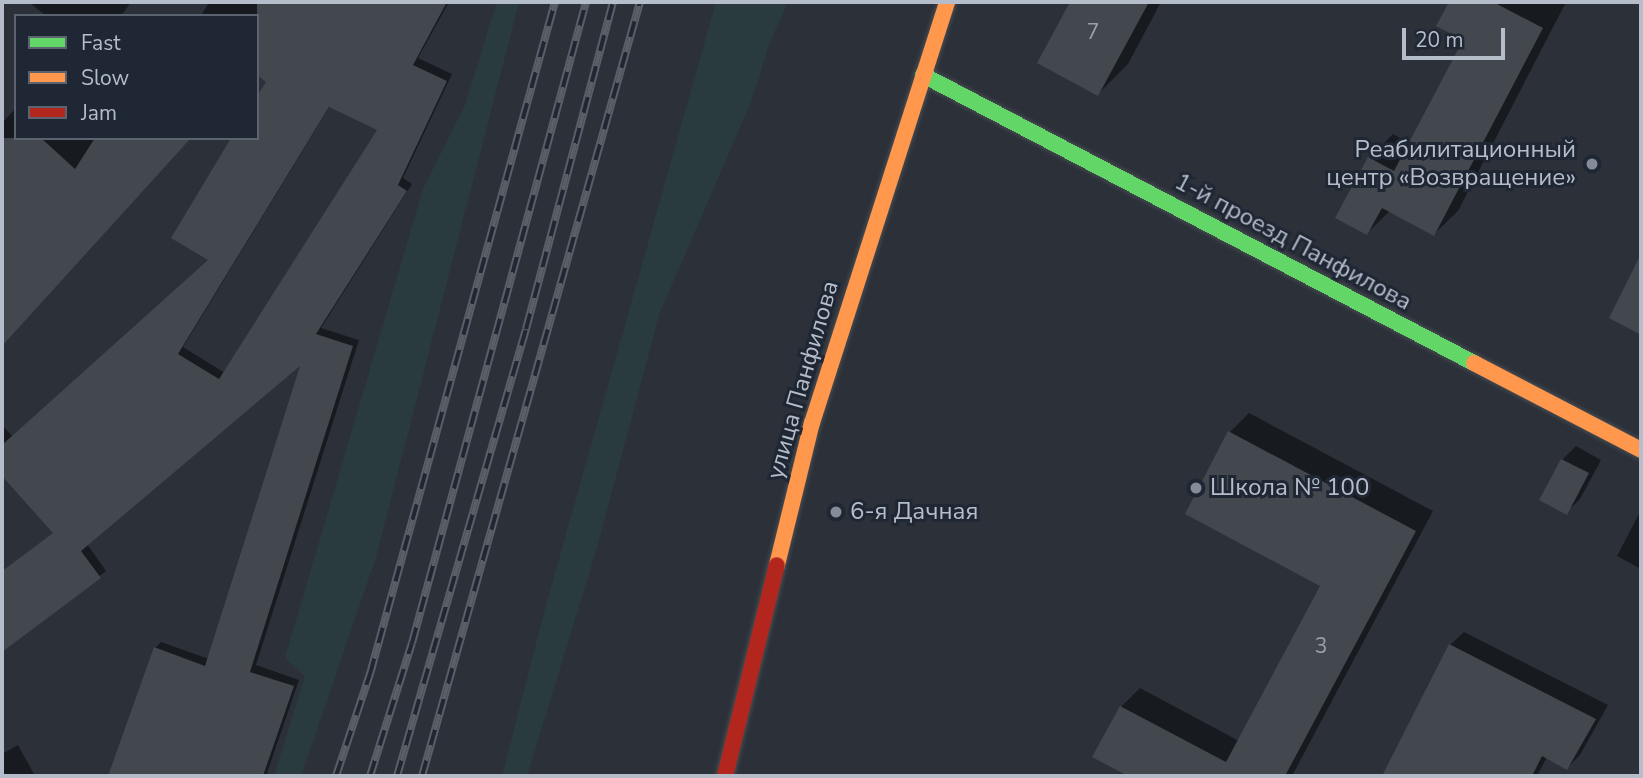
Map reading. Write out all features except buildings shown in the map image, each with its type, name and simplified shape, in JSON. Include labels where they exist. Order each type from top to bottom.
[{"type":"main road","name":"улица Панфилова","points":[[725,776],[812,423],[947,2]]},
{"type":"main road","name":"1-й проезд Панфилова","points":[[923,75],[1641,450]]},
{"type":"shaded area","points":[[497,2],[519,2],[376,557],[301,776],[274,776],[305,676],[285,658],[423,189],[465,105]]},
{"type":"shaded area","points":[[716,2],[788,2],[769,44],[751,102],[660,312],[596,551],[527,776],[502,776],[545,609]]},
{"type":"railway","points":[[336,776],[370,674],[555,2]]},
{"type":"railway","points":[[370,776],[412,643],[586,2]]},
{"type":"railway","points":[[397,776],[526,329],[613,2]]},
{"type":"railway","points":[[422,776],[640,2]]},
{"type":"traffic: fast","points":[[923,75],[1474,363]]},
{"type":"traffic: slow","points":[[777,565],[812,423],[947,2]]},
{"type":"traffic: slow","points":[[1474,363],[1641,450]]},
{"type":"traffic: jam","points":[[725,776],[777,565]]},
{"type":"place","name":"Реабилитационный центр «Возвращение»","points":[[1592,164]]},
{"type":"place","name":"Школа № 100","points":[[1196,488]]},
{"type":"place","name":"6-я Дачная","points":[[836,512]]}]
